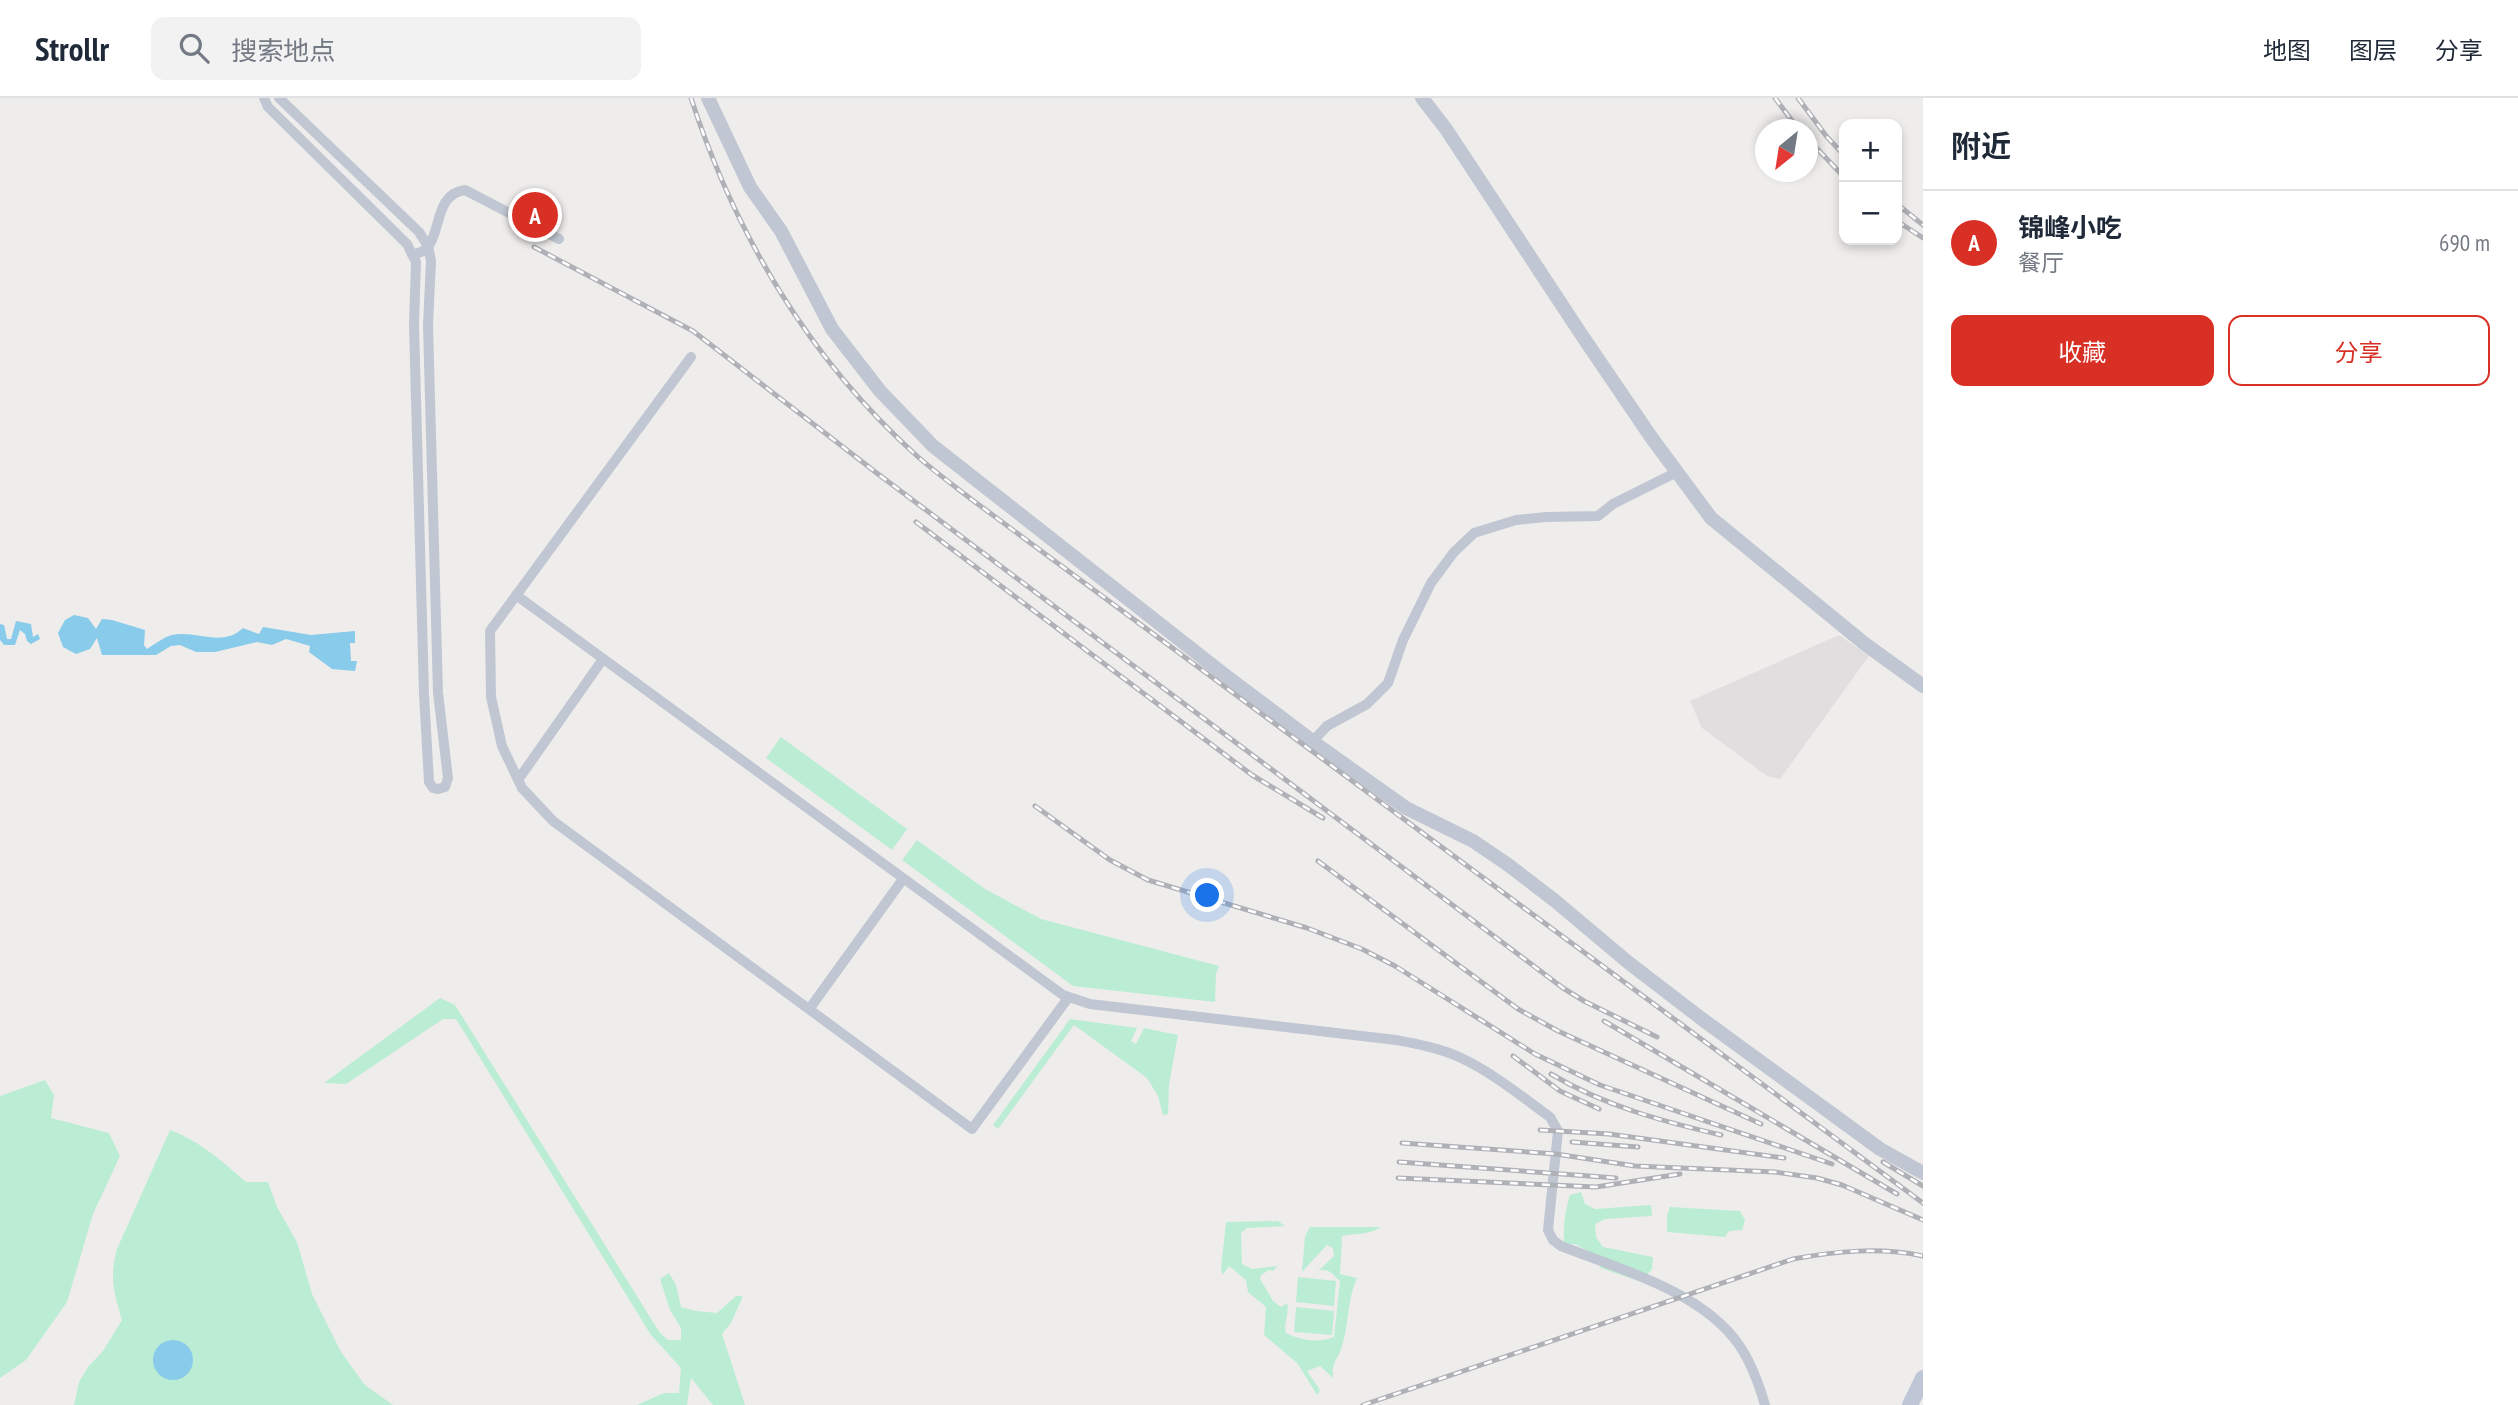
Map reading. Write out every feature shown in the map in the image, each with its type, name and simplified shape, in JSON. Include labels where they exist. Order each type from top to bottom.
[{"type":"main road","points":[[1910,1405],[1923,1378]]},
{"type":"street","points":[[264,98],[268,107],[407,244],[416,262],[414,325],[424,694],[429,782],[433,788],[445,787],[448,778],[438,693],[428,325],[431,242],[444,202],[451,194],[464,190],[559,239]]},
{"type":"street","points":[[279,98],[431,242]]},
{"type":"street","points":[[708,98],[750,187],[781,231],[832,329],[880,391],[912,426],[954,464],[1313,741],[1406,808],[1473,841],[1507,864],[1702,1019],[1880,1149],[1923,1173]]},
{"type":"street","points":[[1422,98],[1454,141],[1581,334],[1711,518],[1865,643],[1923,686]]},
{"type":"street","points":[[412,254],[419,253],[431,242]]},
{"type":"street","points":[[691,357],[490,631],[491,697],[502,746],[518,780],[538,807],[553,821],[972,1129],[1068,998]]},
{"type":"street","points":[[1313,741],[1327,726],[1367,704],[1388,683],[1403,640],[1431,583],[1454,552],[1474,533],[1516,520],[1598,516],[1612,504],[1677,472]]},
{"type":"street","points":[[516,595],[1068,998],[1090,1004],[1396,1040],[1427,1046],[1480,1068],[1550,1117],[1556,1126],[1558,1131],[1548,1230],[1553,1240],[1643,1278],[1693,1302],[1713,1315],[1733,1336],[1749,1361],[1765,1405]]},
{"type":"street","points":[[518,780],[603,659]]},
{"type":"street","points":[[810,1008],[903,879]]},
{"type":"shaded area","points":[[1839,635],[1869,656],[1780,779],[1767,776],[1702,728],[1690,701]]},
{"type":"green space","points":[[781,737],[907,829],[892,850],[766,758]]},
{"type":"green space","points":[[917,840],[985,889],[1041,919],[1219,966],[1215,1002],[1073,986],[902,860]]},
{"type":"green space","points":[[440,998],[455,1005],[660,1333],[668,1340],[681,1340],[681,1328],[670,1310],[660,1279],[669,1273],[676,1285],[681,1307],[717,1313],[736,1296],[743,1296],[731,1323],[722,1334],[745,1405],[713,1405],[691,1378],[687,1405],[637,1405],[664,1393],[679,1393],[681,1368],[651,1335],[456,1019],[443,1019],[346,1084],[324,1083]]},
{"type":"green space","points":[[1070,1019],[1137,1028],[1131,1041],[1136,1044],[1144,1028],[1178,1035],[1169,1084],[1168,1114],[1163,1115],[1158,1096],[1147,1078],[1074,1025],[998,1129],[993,1125]]},
{"type":"green space","points":[[45,1080],[54,1095],[51,1118],[109,1133],[120,1156],[93,1214],[67,1302],[26,1360],[0,1378],[0,1096]]},
{"type":"green space","points":[[170,1130],[201,1146],[246,1182],[268,1182],[277,1207],[297,1242],[312,1294],[341,1352],[365,1385],[393,1405],[74,1405],[79,1382],[122,1320],[114,1285],[113,1268],[117,1249]]},
{"type":"green space","points":[[1581,1192],[1585,1204],[1595,1209],[1651,1205],[1652,1216],[1605,1219],[1595,1224],[1596,1237],[1603,1247],[1653,1257],[1652,1269],[1641,1282],[1601,1268],[1590,1252],[1575,1244],[1564,1244],[1570,1195]]},
{"type":"green space","points":[[1670,1207],[1740,1211],[1745,1220],[1742,1230],[1729,1231],[1725,1237],[1667,1232]]},
{"type":"green space","points":[[1278,1221],[1285,1226],[1247,1228],[1241,1233],[1242,1264],[1252,1269],[1277,1266],[1273,1271],[1269,1270],[1261,1275],[1260,1279],[1273,1301],[1281,1307],[1287,1303],[1286,1333],[1310,1340],[1334,1337],[1340,1281],[1328,1271],[1318,1271],[1334,1256],[1333,1248],[1327,1245],[1302,1272],[1305,1236],[1310,1227],[1381,1227],[1368,1233],[1342,1236],[1340,1274],[1357,1278],[1351,1295],[1344,1338],[1333,1367],[1333,1378],[1320,1366],[1307,1371],[1320,1390],[1317,1395],[1298,1364],[1264,1335],[1266,1307],[1248,1292],[1246,1280],[1229,1266],[1223,1275],[1221,1268],[1226,1222]]},
{"type":"green space","points":[[1298,1277],[1336,1281],[1334,1306],[1296,1302]]},
{"type":"green space","points":[[1296,1307],[1334,1311],[1332,1335],[1294,1332]]},
{"type":"water","points":[[74,615],[88,618],[96,629],[102,619],[145,630],[144,645],[147,649],[172,635],[218,638],[235,634],[243,628],[259,634],[263,627],[311,635],[355,631],[355,643],[350,643],[351,661],[357,661],[355,671],[332,669],[309,652],[310,646],[286,639],[272,645],[257,642],[215,652],[196,652],[180,645],[171,646],[156,655],[102,655],[97,638],[90,649],[76,654],[63,647],[58,633],[65,620]]},
{"type":"water","points":[[16,621],[31,624],[33,637],[38,634],[40,639],[31,644],[20,630],[15,645],[4,645],[0,640],[0,624],[4,625],[7,639],[11,639]]},
{"type":"water","points":[[173,1340],[187,1346],[193,1360],[187,1374],[173,1380],[159,1374],[153,1360],[159,1346]]},
{"type":"railway","points":[[691,98],[730,198],[780,292],[842,378],[917,456],[971,499],[1923,1203]]},
{"type":"railway","points":[[1775,98],[1791,119]]},
{"type":"railway","points":[[1798,98],[1839,150]]},
{"type":"railway","points":[[1818,150],[1839,172]]},
{"type":"railway","points":[[1902,208],[1923,225]]},
{"type":"railway","points":[[1902,224],[1923,238]]},
{"type":"railway","points":[[534,247],[693,331],[878,474],[1563,988],[1657,1037]]},
{"type":"railway","points":[[916,522],[1252,775],[1323,818]]},
{"type":"railway","points":[[1035,806],[1110,860],[1148,880],[1307,928],[1362,949],[1395,966],[1535,1054],[1600,1085],[1832,1164]]},
{"type":"railway","points":[[1318,861],[1518,1009],[1558,1031],[1761,1124]]},
{"type":"railway","points":[[1604,1021],[1897,1194]]},
{"type":"railway","points":[[1513,1056],[1560,1091],[1599,1109]]},
{"type":"railway","points":[[1551,1074],[1613,1104],[1721,1135]]},
{"type":"railway","points":[[1540,1130],[1609,1134],[1784,1158]]},
{"type":"railway","points":[[1572,1142],[1638,1147]]},
{"type":"railway","points":[[1402,1143],[1556,1154],[1635,1166],[1775,1172],[1817,1178],[1842,1185],[1923,1220]]},
{"type":"railway","points":[[1399,1162],[1616,1178]]},
{"type":"railway","points":[[1883,1162],[1923,1186]]},
{"type":"railway","points":[[1398,1178],[1596,1187],[1680,1174]]},
{"type":"railway","points":[[1363,1405],[1793,1259],[1858,1251],[1923,1256]]},
{"type":"place","name":"锦峰小吃","points":[[535,215]]}]
